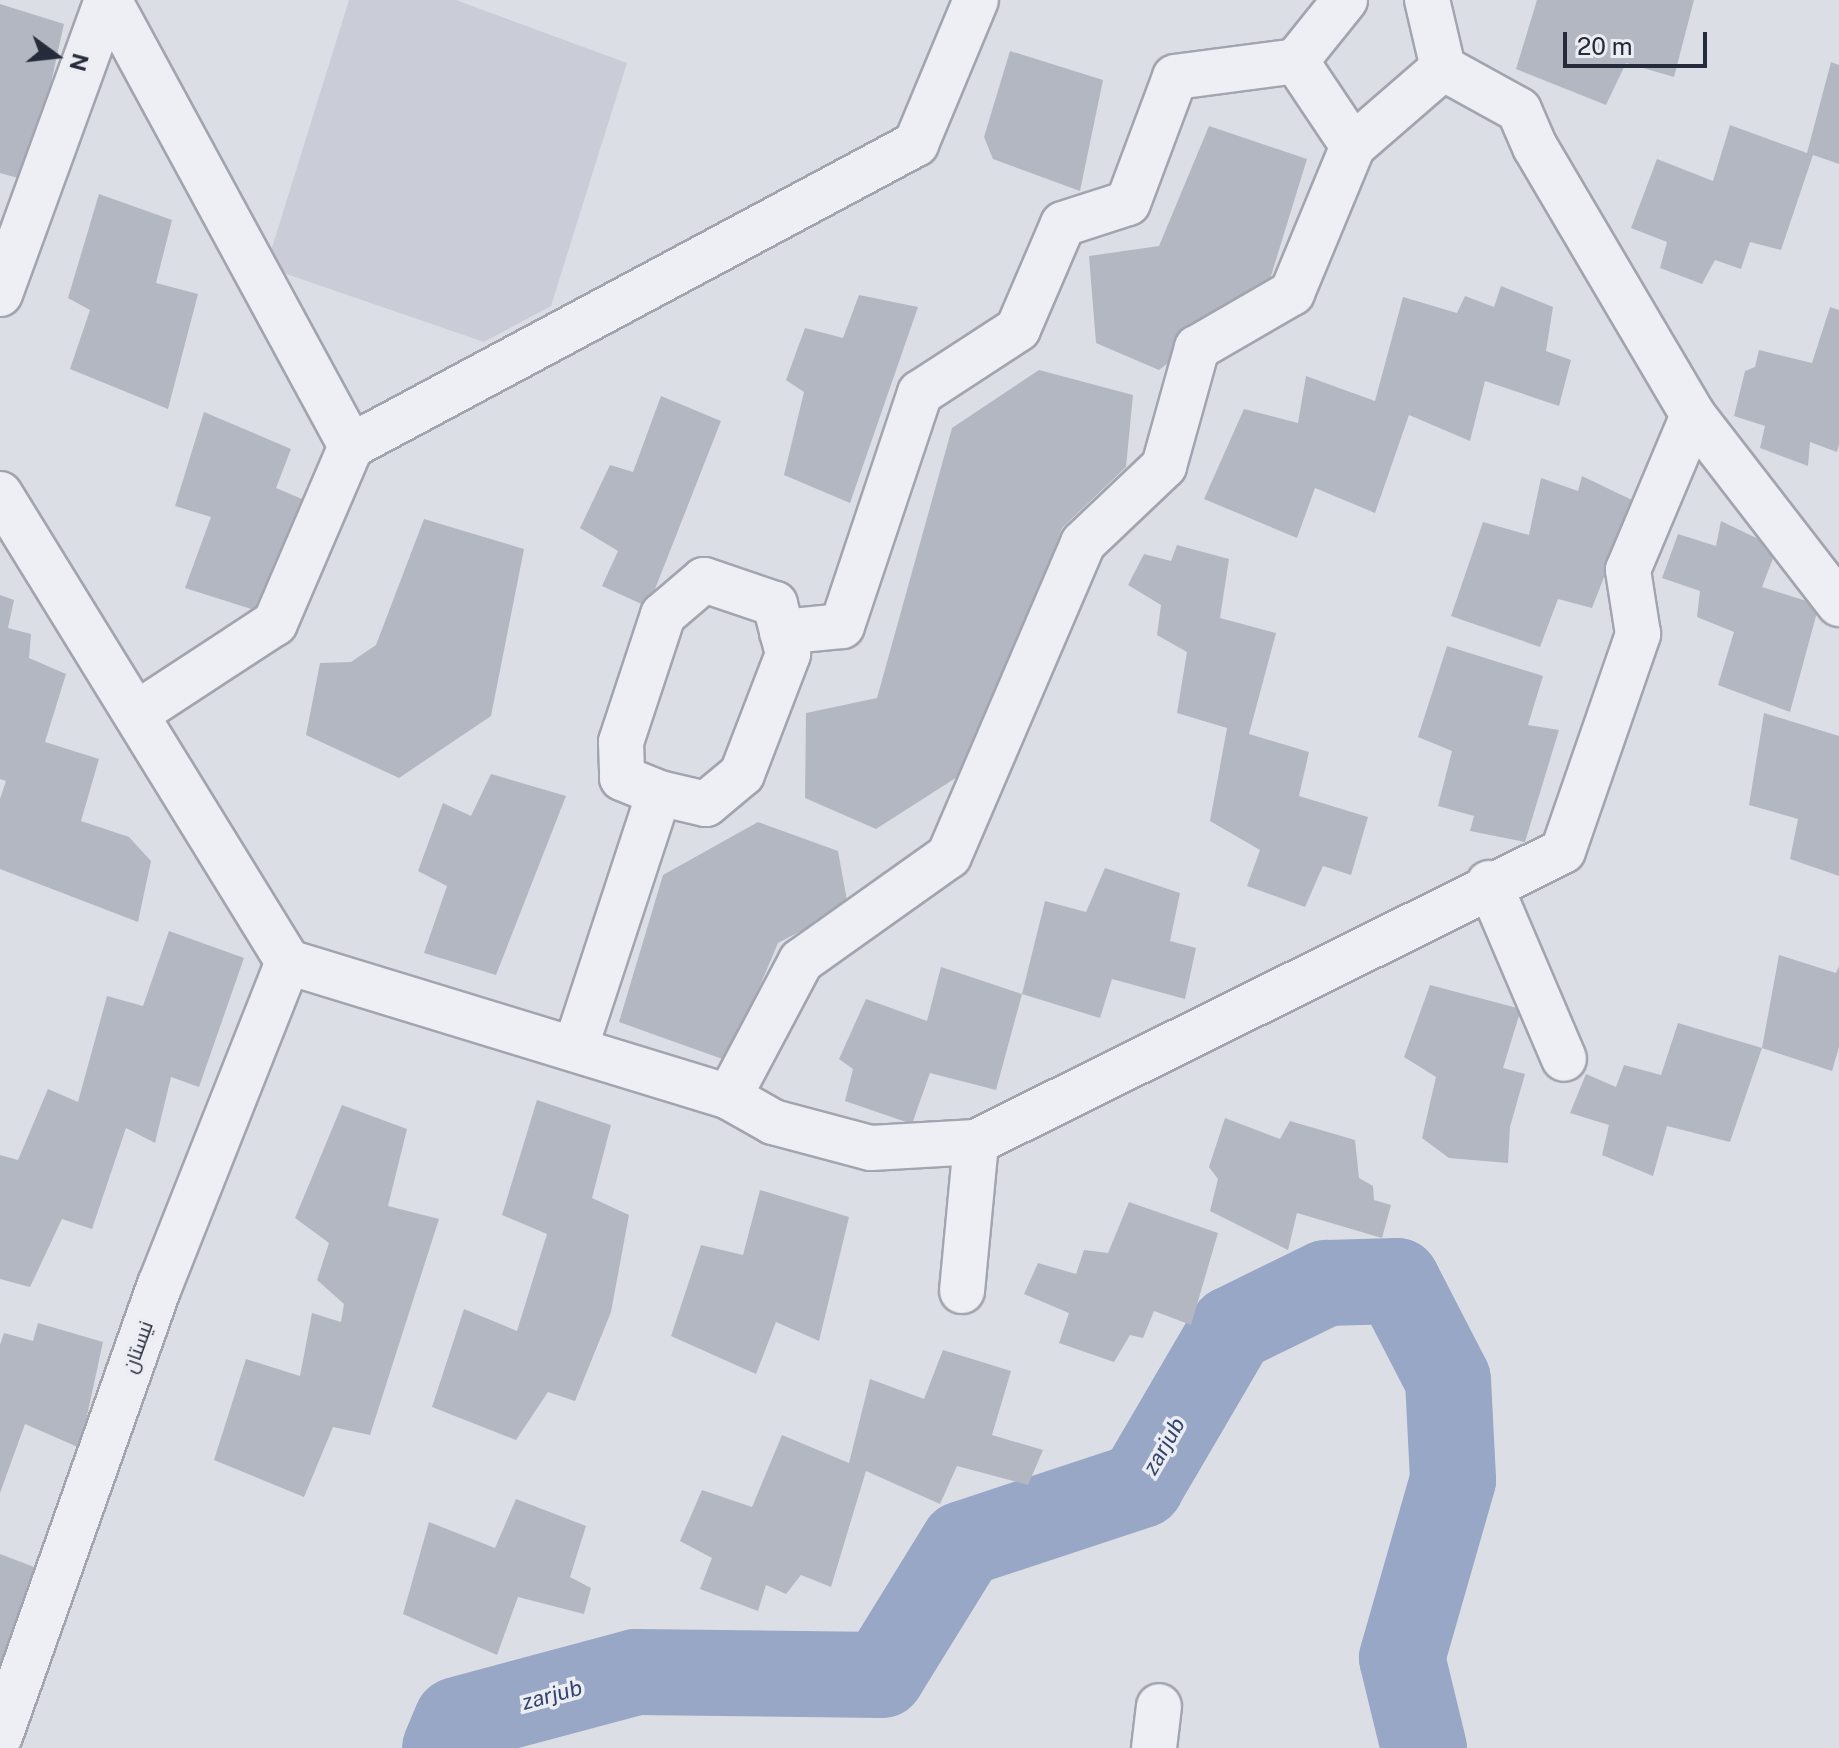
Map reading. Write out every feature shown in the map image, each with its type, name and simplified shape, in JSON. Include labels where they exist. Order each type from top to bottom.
[{"type":"street","points":[[0,294],[108,0]]},
{"type":"street","points":[[108,0],[351,446]]},
{"type":"street","points":[[136,714],[275,623],[351,446],[916,144],[976,0]]},
{"type":"street","points":[[782,632],[842,626],[920,393],[1018,329],[1063,224],[1128,203],[1175,77],[1296,61],[1345,0]]},
{"type":"street","points":[[1427,0],[1443,68],[1519,110],[1535,147],[1693,415],[1839,604]]},
{"type":"street","points":[[1296,61],[1353,146]]},
{"type":"street","points":[[729,1097],[801,961],[949,856],[1083,543],[1164,466],[1197,348],[1292,293],[1353,146],[1443,68]]},
{"type":"street","points":[[0,494],[288,962],[729,1097],[773,1122],[871,1148],[976,1142],[1489,883],[1563,851],[1638,634],[1628,570],[1693,415]]},
{"type":"street","points":[[704,580],[775,604],[788,654],[742,774],[706,804],[659,793],[622,778],[621,742],[663,615],[704,580]]},
{"type":"street","points":[[575,1049],[659,793]]},
{"type":"street","points":[[1489,883],[1564,1059]]},
{"type":"street","name":"نیستان","points":[[0,1736],[160,1285],[288,962]]},
{"type":"street","points":[[962,1291],[976,1142]]},
{"type":"shaded area","points":[[349,0],[456,0],[627,63],[551,306],[484,342],[266,267]]},
{"type":"building","points":[[1537,0],[1694,0],[1674,77],[1626,63],[1606,105],[1516,69]]},
{"type":"building","points":[[0,4],[64,24],[51,83],[63,87],[32,182],[0,173]]},
{"type":"building","points":[[1010,51],[1103,80],[1080,191],[993,159],[984,137]]},
{"type":"building","points":[[1831,62],[1839,65],[1839,164],[1813,155],[1781,250],[1750,242],[1741,269],[1715,260],[1702,284],[1660,268],[1667,242],[1631,228],[1657,159],[1713,181],[1730,125],[1807,153]]},
{"type":"building","points":[[1209,126],[1307,159],[1267,289],[1159,370],[1096,343],[1089,256],[1159,246]]},
{"type":"building","points":[[99,194],[172,220],[156,283],[198,294],[168,409],[70,369],[90,310],[68,298]]},
{"type":"building","points":[[1501,286],[1553,307],[1546,351],[1571,360],[1559,406],[1485,381],[1470,441],[1409,415],[1375,513],[1315,488],[1297,538],[1204,499],[1244,409],[1298,423],[1306,376],[1375,401],[1403,297],[1457,313],[1465,296],[1494,307]]},
{"type":"building","points":[[859,295],[918,307],[850,503],[784,475],[804,392],[786,380],[805,328],[843,338]]},
{"type":"building","points":[[1830,307],[1839,310],[1839,444],[1837,452],[1810,442],[1808,466],[1760,448],[1765,426],[1734,416],[1745,371],[1755,367],[1759,350],[1812,363]]},
{"type":"building","points":[[1039,370],[1133,395],[1126,467],[1062,528],[1023,641],[965,772],[876,829],[805,798],[806,713],[877,698],[952,428]]},
{"type":"building","points":[[661,396],[721,421],[648,607],[602,586],[618,551],[580,528],[610,465],[633,472]]},
{"type":"building","points":[[204,412],[291,449],[276,488],[309,502],[261,612],[185,588],[211,517],[175,506]]},
{"type":"building","points":[[1582,476],[1634,501],[1592,608],[1558,599],[1540,647],[1451,616],[1483,522],[1529,535],[1541,478],[1578,491]]},
{"type":"building","points":[[424,519],[524,549],[491,716],[399,778],[306,735],[320,663],[351,662],[376,645]]},
{"type":"building","points":[[1721,521],[1777,548],[1762,587],[1819,605],[1790,712],[1718,685],[1734,632],[1697,617],[1700,591],[1662,578],[1678,534],[1716,546]]},
{"type":"building","points":[[1177,545],[1229,559],[1220,618],[1276,633],[1249,734],[1309,752],[1299,796],[1368,817],[1351,875],[1323,866],[1305,907],[1247,886],[1260,850],[1210,821],[1227,728],[1177,713],[1187,652],[1157,635],[1161,605],[1128,585],[1144,554],[1171,561]]},
{"type":"building","points":[[0,595],[14,600],[8,628],[31,634],[29,658],[66,674],[45,742],[99,759],[81,821],[129,837],[151,861],[138,922],[0,869],[0,799],[6,781],[0,779]]},
{"type":"building","points":[[1447,646],[1543,676],[1528,725],[1559,730],[1525,842],[1470,831],[1474,816],[1438,806],[1452,751],[1418,737]]},
{"type":"building","points":[[1764,713],[1839,736],[1839,876],[1790,859],[1798,819],[1749,805]]},
{"type":"building","points":[[491,774],[566,796],[496,975],[424,953],[447,886],[418,871],[443,803],[471,816]]},
{"type":"building","points":[[758,822],[838,851],[848,906],[778,943],[728,1061],[619,1022],[663,875]]},
{"type":"building","points":[[1105,868],[1180,893],[1170,941],[1196,948],[1185,999],[1112,979],[1100,1018],[1022,994],[1045,901],[1086,912]]},
{"type":"building","points":[[169,931],[244,958],[199,1087],[171,1077],[155,1143],[126,1128],[92,1229],[62,1219],[30,1287],[0,1279],[0,1155],[18,1160],[48,1089],[78,1102],[107,996],[143,1006]]},
{"type":"building","points":[[1779,955],[1836,973],[1839,966],[1839,1047],[1832,1071],[1762,1048]]},
{"type":"building","points":[[941,967],[1022,994],[996,1090],[930,1073],[912,1124],[845,1101],[853,1069],[839,1059],[866,999],[927,1021]]},
{"type":"building","points":[[1430,985],[1521,1009],[1503,1068],[1525,1074],[1510,1127],[1508,1163],[1449,1158],[1422,1138],[1436,1077],[1404,1057]]},
{"type":"building","points":[[1678,1023],[1762,1048],[1730,1142],[1667,1126],[1653,1176],[1602,1155],[1609,1125],[1570,1113],[1586,1074],[1616,1087],[1624,1065],[1661,1075]]},
{"type":"building","points":[[537,1100],[611,1125],[592,1198],[629,1215],[611,1312],[575,1401],[548,1392],[516,1440],[432,1407],[464,1309],[517,1331],[547,1234],[502,1215]]},
{"type":"building","points":[[342,1105],[407,1129],[388,1206],[439,1219],[370,1435],[333,1427],[304,1497],[214,1460],[246,1359],[300,1376],[312,1313],[341,1322],[344,1304],[317,1280],[329,1243],[295,1218]]},
{"type":"building","points":[[1225,1118],[1280,1139],[1290,1121],[1355,1140],[1359,1178],[1373,1186],[1374,1200],[1391,1205],[1382,1238],[1297,1213],[1288,1250],[1210,1211],[1218,1179],[1209,1167]]},
{"type":"building","points":[[760,1190],[849,1217],[819,1341],[776,1322],[756,1374],[671,1336],[701,1245],[743,1255]]},
{"type":"building","points":[[1129,1202],[1218,1233],[1191,1325],[1154,1311],[1143,1338],[1130,1335],[1114,1362],[1059,1343],[1069,1313],[1024,1294],[1038,1263],[1076,1274],[1084,1250],[1108,1253]]},
{"type":"building","points":[[38,1323],[103,1342],[80,1448],[25,1424],[0,1493],[0,1345],[4,1333],[33,1341]]},
{"type":"building","points":[[943,1350],[1011,1371],[992,1435],[1043,1450],[1028,1485],[957,1466],[940,1504],[866,1471],[831,1587],[801,1575],[786,1594],[766,1585],[758,1611],[700,1589],[712,1558],[680,1541],[702,1490],[752,1507],[782,1435],[849,1463],[870,1379],[924,1399]]},
{"type":"building","points":[[516,1499],[586,1526],[570,1577],[591,1588],[584,1614],[518,1597],[497,1655],[403,1614],[429,1522],[495,1548]]},
{"type":"building","points":[[0,1554],[42,1570],[0,1686]]},
{"type":"waterway","name":"zarjub","points":[[445,1748],[457,1720],[636,1672],[882,1675],[963,1544],[1141,1485],[1232,1329],[1326,1283],[1397,1281],[1448,1380],[1453,1480],[1402,1658],[1424,1748]]}]
